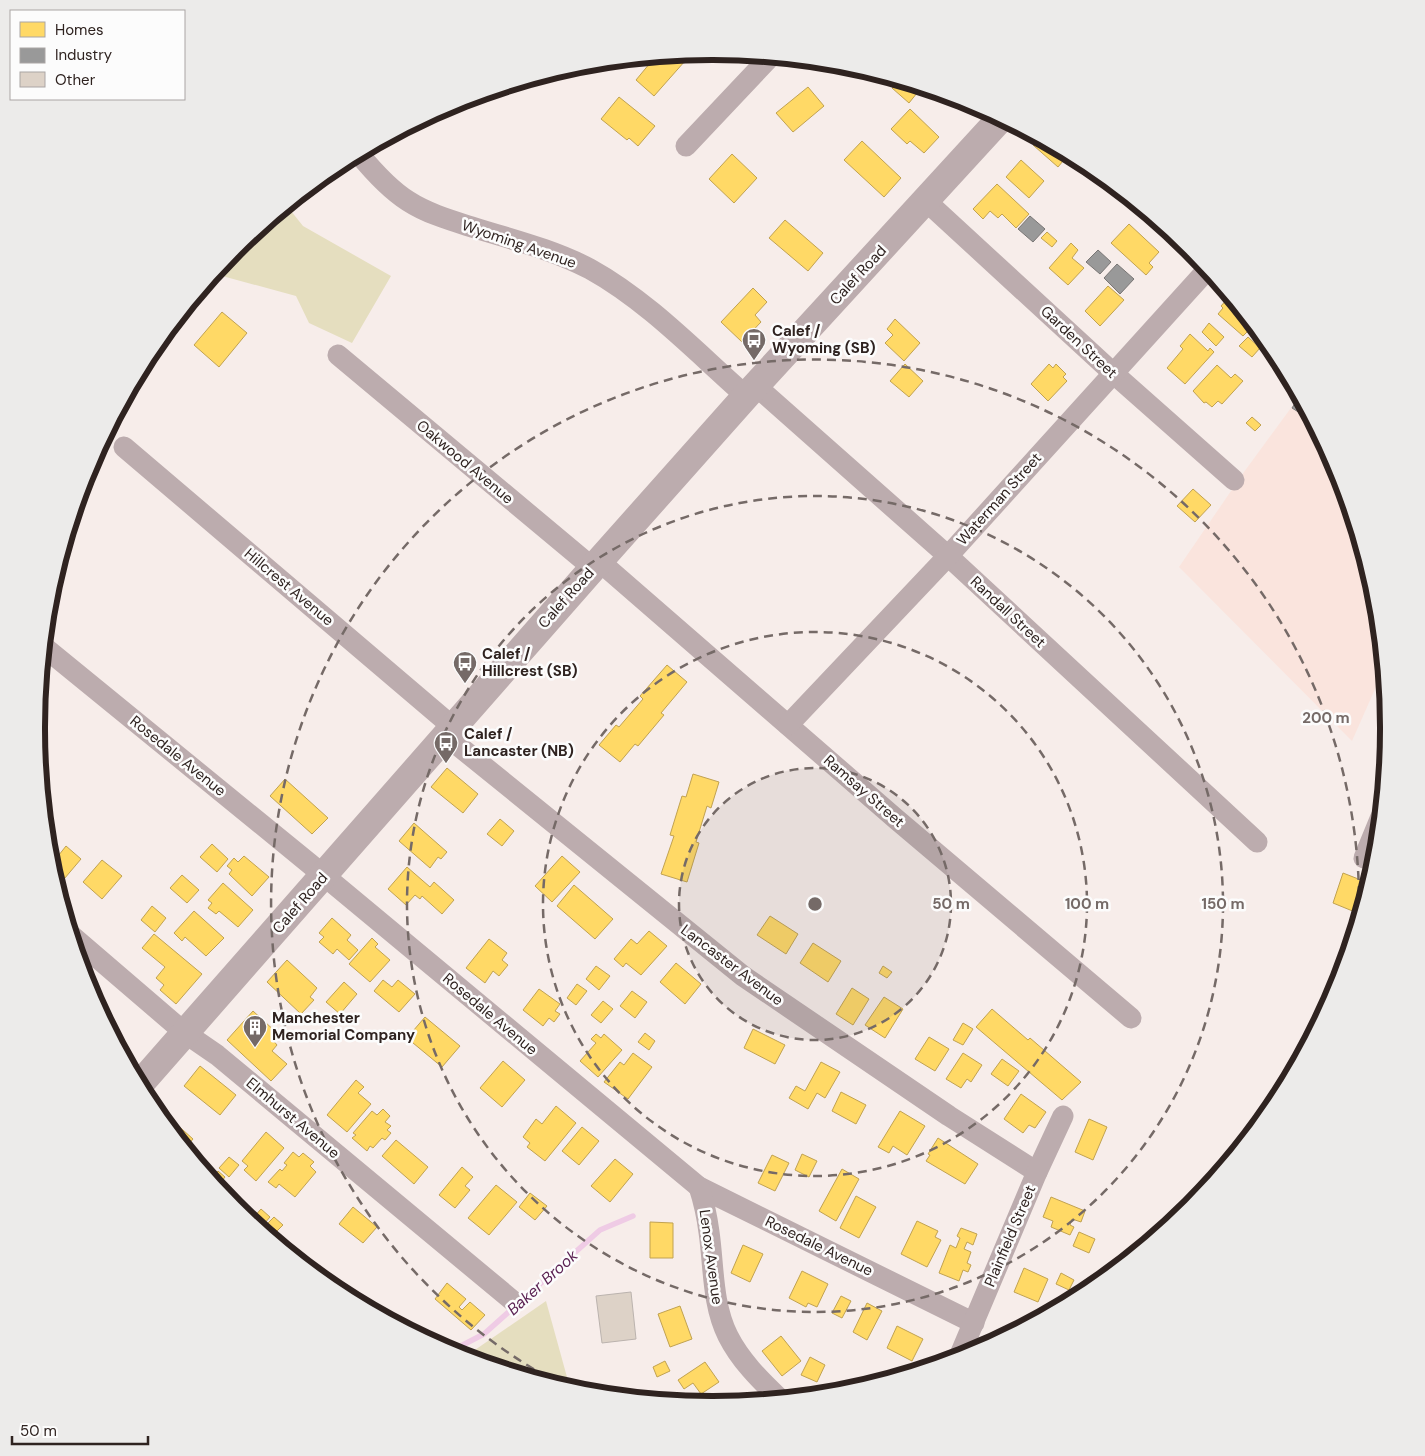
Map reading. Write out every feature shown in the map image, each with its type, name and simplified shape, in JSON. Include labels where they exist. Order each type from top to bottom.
[{"type":"main road","name":"Calef Road","points":[[144,1079],[449,731],[751,391],[996,124]]},
{"type":"street","points":[[686,146],[765,63]]},
{"type":"street","name":"Wyoming Avenue","points":[[364,159],[391,188],[421,208],[448,220],[556,254],[615,284],[751,391]]},
{"type":"street","name":"Garden Street","points":[[926,201],[1113,373],[1234,480]]},
{"type":"street","name":"Waterman Street","points":[[788,726],[948,556],[1203,276]]},
{"type":"street","name":"Oakwood Avenue","points":[[338,355],[596,565]]},
{"type":"street","name":"Randall Street","points":[[751,391],[948,556],[1257,842]]},
{"type":"street","name":"Hillcrest Avenue","points":[[124,447],[449,731]]},
{"type":"street","name":"Ramsay Street","points":[[596,565],[1131,1018]]},
{"type":"street","name":"Rosedale Avenue","points":[[50,652],[699,1187],[974,1323]]},
{"type":"street","name":"Lancaster Avenue","points":[[449,731],[743,976],[941,1111],[1037,1172]]},
{"type":"street","points":[[1367,859],[1364,858],[1369,846]]},
{"type":"street","name":"Elmhurst Avenue","points":[[80,943],[184,1033],[217,1055],[513,1301]]},
{"type":"street","name":"Plainfield Street","points":[[964,1347],[1037,1172],[1063,1116]]},
{"type":"street","name":"Lenox Avenue","points":[[699,1187],[706,1210],[715,1295],[720,1316],[728,1336],[739,1354],[773,1392]]},
{"type":"shaded area","points":[[291,211],[303,226],[391,276],[352,343],[309,323],[296,296],[222,276],[272,226]]},
{"type":"shaded area","points":[[1295,402],[1329,473],[1345,513],[1367,598],[1379,681],[1352,741],[1179,567],[1244,472]]},
{"type":"shaded area","points":[[546,1301],[568,1380],[540,1373],[473,1351]]},
{"type":"building: Homes","points":[[685,61],[654,96],[636,80],[649,64]]},
{"type":"building: Homes","points":[[894,86],[917,93],[909,103],[892,88]]},
{"type":"building: Homes","points":[[808,87],[824,106],[793,132],[776,113]]},
{"type":"building: Homes","points":[[619,97],[655,126],[638,146],[629,138],[627,140],[601,119]]},
{"type":"building: Homes","points":[[910,109],[939,137],[924,153],[910,141],[907,144],[891,129]]},
{"type":"building: Homes","points":[[862,141],[901,178],[884,197],[844,160]]},
{"type":"building: Homes","points":[[1034,144],[1063,161],[1058,167],[1033,145]]},
{"type":"building: Homes","points":[[732,154],[757,178],[734,203],[709,179]]},
{"type":"building: Homes","points":[[1021,160],[1044,181],[1029,198],[1006,177]]},
{"type":"building: Homes","points":[[997,184],[1029,214],[1016,228],[1002,214],[998,218],[990,211],[983,219],[973,209]]},
{"type":"building: Homes","points":[[785,220],[823,253],[808,271],[769,238]]},
{"type":"building: Homes","points":[[1129,224],[1159,252],[1149,263],[1153,267],[1146,275],[1111,243]]},
{"type":"building: Homes","points":[[1047,232],[1057,241],[1052,247],[1041,238]]},
{"type":"building: Homes","points":[[1071,243],[1078,250],[1072,258],[1084,268],[1068,285],[1049,268]]},
{"type":"building: Homes","points":[[1108,286],[1124,300],[1100,326],[1085,311]]},
{"type":"building: Homes","points":[[753,288],[767,302],[755,315],[761,322],[742,342],[721,322]]},
{"type":"building: Homes","points":[[1225,301],[1248,331],[1243,336],[1218,314],[1223,308],[1221,306]]},
{"type":"building: Homes","points":[[222,312],[247,333],[219,367],[194,345]]},
{"type":"building: Homes","points":[[895,319],[920,343],[904,361],[885,343],[893,335],[887,329]]},
{"type":"building: Homes","points":[[1209,323],[1224,337],[1216,346],[1202,332]]},
{"type":"building: Homes","points":[[1190,334],[1208,351],[1210,348],[1214,352],[1185,384],[1167,368],[1183,349],[1180,346]]},
{"type":"building: Homes","points":[[1248,337],[1260,348],[1252,357],[1239,346]]},
{"type":"building: Homes","points":[[905,364],[923,381],[909,397],[890,381]]},
{"type":"building: Homes","points":[[1049,364],[1053,368],[1056,364],[1066,374],[1063,377],[1067,381],[1048,401],[1031,384]]},
{"type":"building: Homes","points":[[1217,365],[1231,378],[1235,374],[1243,381],[1222,404],[1218,401],[1212,407],[1206,402],[1204,403],[1193,391]]},
{"type":"building: Homes","points":[[1252,417],[1261,425],[1255,431],[1246,423]]},
{"type":"building: Homes","points":[[1193,489],[1211,505],[1195,522],[1177,506]]},
{"type":"building: Homes","points":[[667,665],[687,682],[661,713],[664,715],[638,746],[635,744],[620,762],[599,745],[616,725],[619,727],[643,699],[640,696]]},
{"type":"building: Homes","points":[[447,768],[478,794],[463,813],[431,787]]},
{"type":"building: Homes","points":[[693,774],[719,782],[711,808],[707,806],[696,842],[699,843],[687,882],[661,874],[674,836],[670,835],[682,796],[686,797]]},
{"type":"building: Homes","points":[[285,779],[328,818],[312,834],[270,796]]},
{"type":"building: Homes","points":[[500,819],[514,831],[502,846],[487,834]]},
{"type":"building: Homes","points":[[414,823],[447,852],[441,859],[438,857],[430,868],[399,841]]},
{"type":"building: Homes","points":[[212,844],[228,859],[217,872],[200,857]]},
{"type":"building: Homes","points":[[66,846],[81,859],[63,880],[58,858]]},
{"type":"building: Homes","points":[[244,856],[269,877],[252,896],[229,874],[232,870],[227,866],[234,858],[238,862]]},
{"type":"building: Homes","points":[[562,856],[580,872],[552,902],[535,886]]},
{"type":"building: Homes","points":[[102,860],[122,876],[102,899],[83,882]]},
{"type":"building: Homes","points":[[407,867],[430,887],[434,882],[454,900],[442,914],[422,896],[420,899],[415,895],[406,905],[388,889]]},
{"type":"building: Homes","points":[[1343,873],[1362,880],[1354,912],[1333,903]]},
{"type":"building: Homes","points":[[182,875],[199,890],[187,903],[170,888]]},
{"type":"building: Homes","points":[[223,883],[253,910],[238,927],[219,911],[216,914],[208,908],[212,903],[208,900]]},
{"type":"building: Homes","points":[[574,885],[613,919],[595,939],[557,906]]},
{"type":"building: Homes","points":[[152,906],[166,918],[155,932],[141,920]]},
{"type":"building: Homes","points":[[194,911],[224,938],[206,956],[185,937],[182,941],[174,933]]},
{"type":"building: Homes","points":[[770,916],[798,934],[786,954],[757,935]]},
{"type":"building: Homes","points":[[332,918],[351,935],[347,940],[358,950],[349,960],[337,949],[333,954],[319,942],[324,937],[319,933]]},
{"type":"building: Homes","points":[[649,931],[667,946],[641,975],[626,963],[623,967],[614,959],[631,939],[637,944]]},
{"type":"building: Homes","points":[[154,934],[202,974],[176,1004],[160,990],[164,985],[156,978],[165,967],[142,948]]},
{"type":"building: Homes","points":[[372,938],[378,944],[375,947],[390,960],[370,982],[349,964]]},
{"type":"building: Homes","points":[[489,939],[507,953],[502,960],[508,965],[499,976],[493,971],[485,983],[466,968]]},
{"type":"building: Homes","points":[[813,943],[841,961],[828,982],[800,963]]},
{"type":"building: Homes","points":[[287,960],[317,988],[310,997],[314,1000],[301,1014],[267,982]]},
{"type":"building: Homes","points":[[676,963],[701,984],[685,1004],[660,982]]},
{"type":"building: Homes","points":[[596,966],[610,976],[599,990],[586,979]]},
{"type":"building: Homes","points":[[883,966],[892,972],[887,978],[879,973]]},
{"type":"building: Homes","points":[[383,980],[392,987],[398,980],[415,994],[399,1012],[374,991]]},
{"type":"building: Homes","points":[[344,982],[357,994],[340,1014],[326,1002]]},
{"type":"building: Homes","points":[[577,984],[587,991],[576,1005],[567,998]]},
{"type":"building: Homes","points":[[852,988],[869,999],[853,1025],[836,1014]]},
{"type":"building: Homes","points":[[539,989],[560,1004],[555,1011],[560,1014],[554,1022],[549,1018],[543,1026],[523,1010]]},
{"type":"building: Homes","points":[[632,991],[647,1002],[635,1018],[620,1006]]},
{"type":"building: Homes","points":[[884,997],[903,1009],[885,1038],[865,1025]]},
{"type":"building: Homes","points":[[603,1001],[613,1009],[601,1023],[591,1015]]},
{"type":"building: Homes","points":[[992,1009],[1028,1040],[1030,1038],[1081,1082],[1062,1100],[976,1027]]},
{"type":"building: Homes","name":"Manchester Memorial Company","points":[[253,1011],[277,1033],[272,1039],[277,1045],[272,1051],[287,1064],[271,1081],[227,1040]]},
{"type":"building: Homes","points":[[425,1017],[460,1046],[442,1067],[407,1038]]},
{"type":"building: Homes","points":[[963,1023],[973,1029],[963,1045],[953,1040]]},
{"type":"building: Homes","points":[[753,1029],[785,1045],[775,1064],[744,1048]]},
{"type":"building: Homes","points":[[645,1033],[655,1041],[649,1050],[638,1042]]},
{"type":"building: Homes","points":[[596,1034],[601,1038],[604,1034],[622,1050],[598,1077],[580,1061],[596,1043],[591,1039]]},
{"type":"building: Homes","points":[[929,1037],[949,1049],[935,1071],[915,1059]]},
{"type":"building: Homes","points":[[633,1053],[652,1067],[628,1099],[604,1082],[620,1062],[624,1065]]},
{"type":"building: Homes","points":[[963,1053],[982,1065],[971,1082],[967,1079],[961,1088],[946,1079]]},
{"type":"building: Homes","points":[[1002,1059],[1019,1071],[1008,1086],[991,1074]]},
{"type":"building: Homes","points":[[503,1061],[525,1080],[502,1107],[480,1088]]},
{"type":"building: Homes","points":[[821,1062],[840,1072],[825,1098],[817,1093],[808,1109],[789,1098],[796,1086],[805,1091]]},
{"type":"building: Homes","points":[[200,1066],[236,1095],[220,1115],[184,1086]]},
{"type":"building: Homes","points":[[356,1080],[364,1087],[358,1093],[371,1104],[347,1132],[327,1115]]},
{"type":"building: Homes","points":[[841,1092],[866,1105],[856,1124],[832,1111]]},
{"type":"building: Homes","points":[[1021,1094],[1046,1112],[1035,1128],[1029,1125],[1023,1133],[1004,1119]]},
{"type":"building: Homes","points":[[556,1106],[576,1123],[545,1161],[527,1147],[530,1143],[523,1137],[536,1119],[542,1124]]},
{"type":"building: Homes","points":[[383,1109],[390,1116],[385,1122],[391,1126],[387,1130],[391,1133],[385,1140],[382,1138],[373,1148],[370,1146],[367,1151],[352,1138],[356,1135],[353,1133],[372,1111],[377,1115]]},
{"type":"building: Homes","points":[[900,1111],[925,1126],[907,1155],[893,1146],[889,1153],[878,1147]]},
{"type":"building: Homes","points":[[1089,1119],[1107,1127],[1093,1160],[1075,1152]]},
{"type":"building: Homes","points":[[174,1122],[193,1139],[190,1142]]},
{"type":"building: Homes","points":[[582,1127],[599,1141],[579,1165],[562,1151]]},
{"type":"building: Homes","points":[[266,1132],[284,1148],[256,1181],[244,1170],[248,1166],[242,1161]]},
{"type":"building: Homes","points":[[938,1138],[978,1164],[965,1184],[926,1161]]},
{"type":"building: Homes","points":[[396,1140],[428,1167],[414,1184],[382,1156]]},
{"type":"building: Homes","points":[[293,1152],[299,1157],[303,1153],[314,1162],[310,1166],[316,1172],[295,1197],[279,1184],[276,1188],[268,1182],[280,1169],[282,1171],[287,1165],[284,1163]]},
{"type":"building: Homes","points":[[802,1154],[817,1161],[809,1177],[795,1170]]},
{"type":"building: Homes","points":[[772,1155],[789,1163],[775,1191],[758,1183]]},
{"type":"building: Homes","points":[[229,1157],[239,1165],[229,1177],[219,1168]]},
{"type":"building: Homes","points":[[615,1159],[633,1174],[610,1202],[591,1186]]},
{"type":"building: Homes","points":[[462,1167],[473,1177],[465,1186],[470,1190],[455,1208],[439,1195]]},
{"type":"building: Homes","points":[[842,1169],[859,1179],[836,1221],[819,1211]]},
{"type":"building: Homes","points":[[218,1171],[225,1177],[222,1180],[216,1173]]},
{"type":"building: Homes","points":[[496,1185],[517,1202],[489,1235],[468,1218]]},
{"type":"building: Homes","points":[[530,1193],[547,1206],[535,1220],[519,1207]]},
{"type":"building: Homes","points":[[856,1196],[876,1207],[859,1238],[840,1228]]},
{"type":"building: Homes","points":[[1051,1197],[1085,1211],[1081,1222],[1072,1219],[1070,1225],[1074,1227],[1070,1235],[1051,1227],[1053,1221],[1043,1217]]},
{"type":"building: Homes","points":[[353,1207],[377,1227],[363,1243],[339,1224]]},
{"type":"building: Homes","points":[[261,1209],[270,1217],[265,1223],[256,1215]]},
{"type":"building: Homes","points":[[274,1217],[283,1225],[277,1231],[268,1223]]},
{"type":"building: Homes","points":[[917,1221],[938,1231],[935,1237],[941,1240],[927,1267],[901,1254]]},
{"type":"building: Homes","points":[[650,1222],[673,1223],[673,1258],[650,1258]]},
{"type":"building: Homes","points":[[961,1228],[977,1234],[973,1245],[967,1242],[964,1249],[971,1252],[967,1263],[971,1265],[968,1272],[963,1270],[959,1281],[939,1273],[950,1245],[956,1248],[960,1238],[957,1236]]},
{"type":"building: Homes","points":[[1079,1232],[1095,1239],[1089,1253],[1073,1246]]},
{"type":"building: Homes","points":[[743,1245],[763,1254],[750,1282],[731,1273]]},
{"type":"building: Homes","points":[[1024,1268],[1048,1279],[1038,1302],[1014,1292]]},
{"type":"building: Homes","points":[[802,1271],[828,1284],[817,1307],[808,1303],[806,1307],[789,1298]]},
{"type":"building: Homes","points":[[1061,1273],[1074,1280],[1069,1290],[1056,1284]]},
{"type":"building: Homes","points":[[447,1283],[466,1299],[459,1307],[462,1310],[470,1302],[485,1315],[471,1330],[435,1299]]},
{"type":"building: Homes","points":[[841,1296],[851,1301],[842,1318],[832,1313]]},
{"type":"building: Homes","points":[[867,1303],[882,1311],[867,1340],[853,1332]]},
{"type":"building: Homes","points":[[680,1306],[692,1339],[670,1347],[658,1314]]},
{"type":"building: Homes","points":[[897,1326],[923,1339],[912,1361],[887,1348]]},
{"type":"building: Homes","points":[[781,1336],[801,1361],[782,1376],[762,1351]]},
{"type":"building: Homes","points":[[810,1357],[825,1365],[817,1382],[801,1375]]},
{"type":"building: Homes","points":[[665,1361],[670,1371],[657,1377],[653,1367]]},
{"type":"building: Homes","points":[[705,1362],[719,1382],[701,1394],[693,1383],[684,1389],[678,1380]]},
{"type":"building: Industry","points":[[1030,216],[1045,229],[1033,242],[1018,229]]},
{"type":"building: Industry","points":[[1098,250],[1111,262],[1100,274],[1086,262]]},
{"type":"building: Industry","points":[[1117,264],[1134,279],[1120,294],[1104,278]]},
{"type":"building: Industry","points":[[1295,403],[1301,414],[1292,408]]},
{"type":"building: Other","points":[[631,1292],[636,1339],[602,1343],[596,1296]]},
{"type":"waterway","name":"Baker Brook","points":[[460,1346],[484,1334],[600,1230],[633,1216]]},
{"type":"place","name":"Calef / Wyoming (SB)","points":[[754,361]]},
{"type":"place","name":"Calef / Hillcrest (SB)","points":[[465,684]]},
{"type":"place","name":"Calef / Lancaster (NB)","points":[[446,764]]},
{"type":"place","name":"Manchester Memorial Company","points":[[255,1048]]}]
